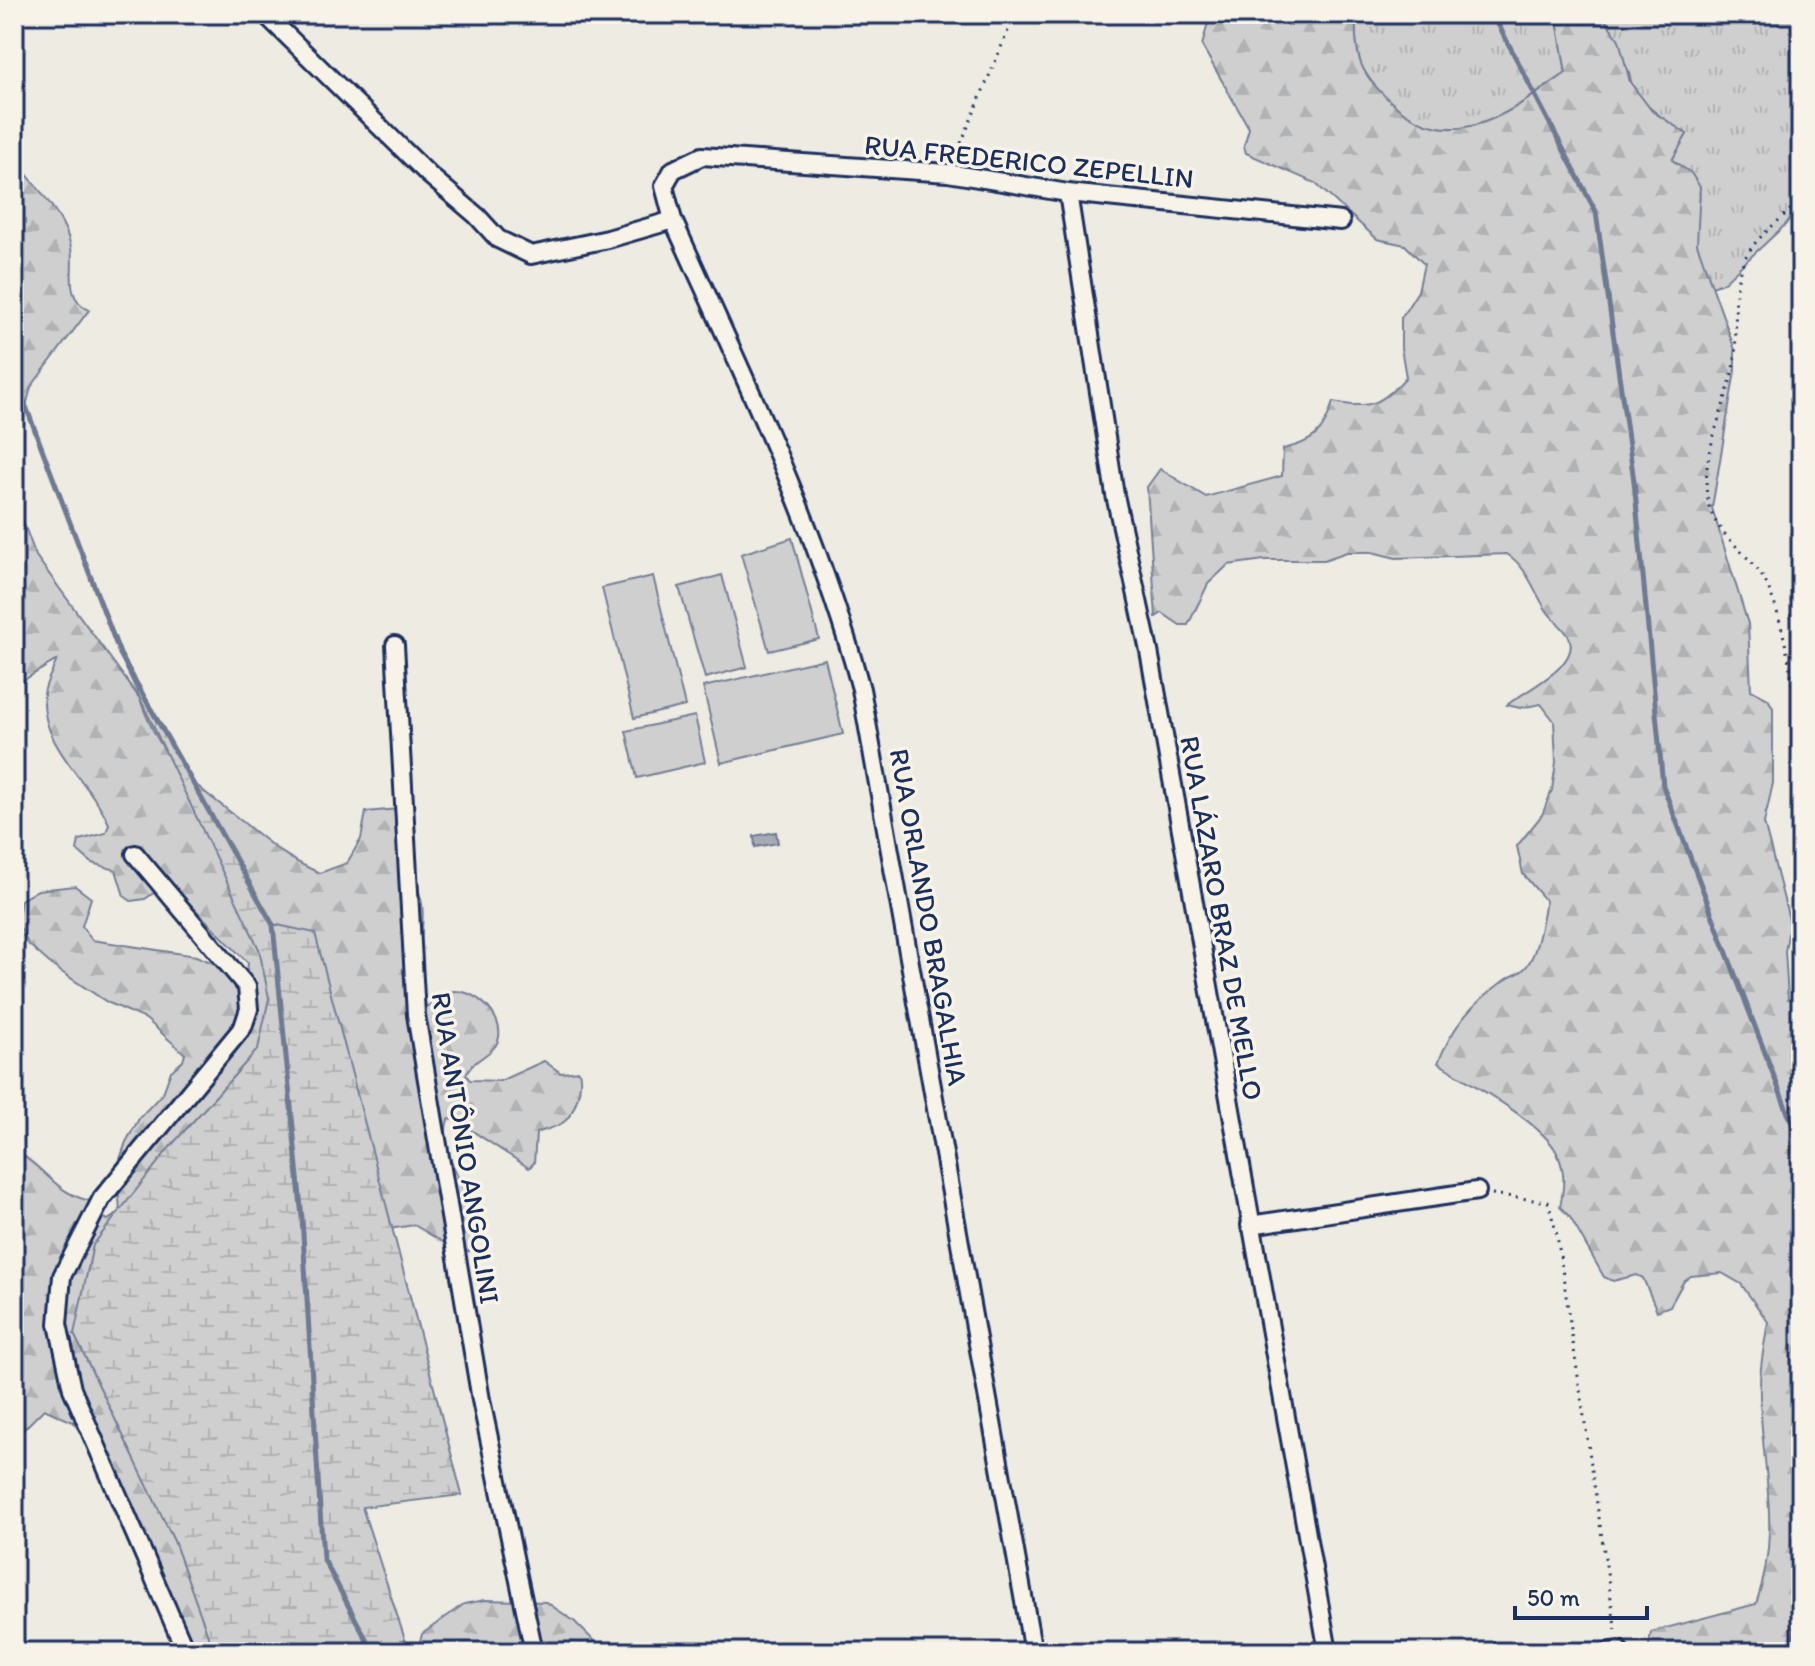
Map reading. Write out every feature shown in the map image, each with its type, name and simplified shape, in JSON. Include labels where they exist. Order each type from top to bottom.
[{"type":"street","points":[[265,14],[498,239],[531,255],[608,239],[673,220]]},
{"type":"street","name":"RUA FREDERICO ZEPELLIN","points":[[673,220],[664,186],[666,178],[673,170],[702,156],[948,173],[1068,193],[1341,221]]},
{"type":"street","name":"RUA LÁZARO BRAZ DE MELLO","points":[[1068,193],[1115,495],[1149,651],[1328,1652]]},
{"type":"street","name":"RUA ORLANDO BRAGALHIA","points":[[673,220],[787,476],[835,604],[861,689],[1033,1652]]},
{"type":"street","name":"RUA ANTÔNIO ANGOLINI","points":[[395,645],[418,1027],[481,1400],[534,1652]]},
{"type":"street","points":[[135,854],[247,987],[249,1009],[243,1027],[102,1198],[62,1276],[58,1324],[72,1389],[186,1652]]},
{"type":"street","points":[[1250,1225],[1477,1191]]},
{"type":"path","points":[[948,173],[1015,14]]},
{"type":"path","points":[[1801,197],[1758,238],[1742,266],[1734,365],[1716,429],[1708,482],[1709,505],[1716,523],[1753,563],[1766,583],[1786,657],[1801,733]]},
{"type":"path","points":[[1477,1191],[1548,1202],[1557,1235],[1612,1651]]},
{"type":"green space","points":[[1210,14],[1356,14],[1358,53],[1371,82],[1413,118],[1436,127],[1458,128],[1502,115],[1566,73],[1556,14],[1601,14],[1619,40],[1630,82],[1652,111],[1687,134],[1672,160],[1691,173],[1700,187],[1697,244],[1735,350],[1735,371],[1712,508],[1748,624],[1751,690],[1768,699],[1773,708],[1773,783],[1764,823],[1790,923],[1785,951],[1788,999],[1801,1002],[1801,1652],[1648,1652],[1651,1632],[1756,1604],[1768,1550],[1768,1500],[1760,1386],[1768,1322],[1741,1284],[1722,1273],[1691,1276],[1684,1281],[1670,1306],[1657,1311],[1643,1278],[1637,1275],[1613,1281],[1604,1277],[1570,1217],[1560,1207],[1563,1173],[1557,1153],[1549,1141],[1521,1116],[1438,1063],[1450,1038],[1472,1008],[1506,979],[1524,969],[1536,948],[1546,901],[1523,874],[1517,846],[1542,815],[1552,790],[1556,762],[1554,721],[1541,704],[1520,708],[1507,705],[1559,668],[1571,648],[1567,633],[1548,612],[1525,572],[1507,554],[1396,558],[1372,552],[1347,552],[1324,560],[1264,560],[1228,565],[1208,584],[1188,625],[1180,625],[1162,613],[1156,617],[1147,487],[1160,469],[1206,497],[1282,476],[1283,449],[1303,443],[1316,434],[1326,421],[1333,402],[1366,405],[1390,393],[1406,377],[1401,348],[1401,318],[1418,291],[1424,264],[1405,245],[1377,239],[1315,183],[1246,153],[1244,146],[1249,128],[1202,46]]},
{"type":"green space","points":[[1356,14],[1556,14],[1566,73],[1523,102],[1480,124],[1458,128],[1436,127],[1413,119],[1390,102],[1371,82],[1358,53]]},
{"type":"green space","points":[[1601,14],[1801,14],[1801,202],[1786,224],[1723,283],[1712,287],[1698,249],[1699,189],[1686,171],[1672,160],[1687,134],[1650,108],[1636,92]]},
{"type":"green space","points":[[14,158],[63,224],[71,248],[73,291],[81,305],[89,310],[31,387],[17,441],[15,500],[36,556],[140,699],[149,723],[171,759],[197,786],[282,853],[320,873],[347,863],[361,839],[366,812],[400,809],[397,821],[399,845],[422,904],[418,970],[421,995],[427,1007],[445,993],[466,993],[490,1010],[499,1028],[497,1043],[469,1069],[466,1075],[470,1080],[500,1081],[544,1061],[561,1073],[579,1071],[580,1084],[574,1108],[561,1124],[536,1133],[534,1163],[529,1168],[457,1121],[448,1119],[447,1148],[474,1214],[476,1227],[470,1251],[461,1253],[414,1225],[389,1229],[283,1652],[184,1652],[112,1478],[73,1422],[44,1409],[14,1439],[14,1150],[71,1194],[96,1202],[102,1217],[108,1220],[120,1212],[117,1168],[126,1142],[140,1117],[163,1093],[171,1071],[183,1061],[185,1054],[146,1019],[107,1002],[54,967],[28,944],[17,922],[21,900],[38,890],[75,886],[91,898],[82,926],[92,940],[196,956],[237,973],[247,972],[248,963],[176,890],[162,887],[145,899],[131,901],[124,896],[116,870],[92,863],[77,850],[79,840],[106,833],[109,824],[50,731],[44,694],[57,660],[14,686]]},
{"type":"green space","points":[[792,538],[819,639],[769,651],[741,554]]},
{"type":"green space","points":[[722,575],[747,667],[705,678],[679,587]]},
{"type":"green space","points":[[653,576],[685,706],[634,718],[602,588]]},
{"type":"green space","points":[[121,658],[273,924],[315,933],[462,1495],[362,1507],[409,1652],[214,1652],[174,1541],[74,1334],[93,1245],[170,1147],[258,1049],[269,998],[259,949]]},
{"type":"green space","points":[[825,659],[843,734],[721,763],[703,687]]},
{"type":"green space","points":[[695,716],[705,762],[637,778],[626,731]]},
{"type":"green space","points":[[485,1600],[546,1602],[574,1621],[605,1652],[417,1652],[422,1634],[464,1604]]},
{"type":"shaded area","points":[[776,832],[778,843],[755,847],[754,836]]},
{"type":"waterway","points":[[1497,14],[1496,20],[1596,212],[1634,481],[1663,786],[1801,1147]]},
{"type":"waterway","points":[[14,375],[120,654],[273,925],[302,1218],[323,1558],[373,1652]]},
{"type":"waterway","points":[[1789,1652],[1801,1609]]}]
